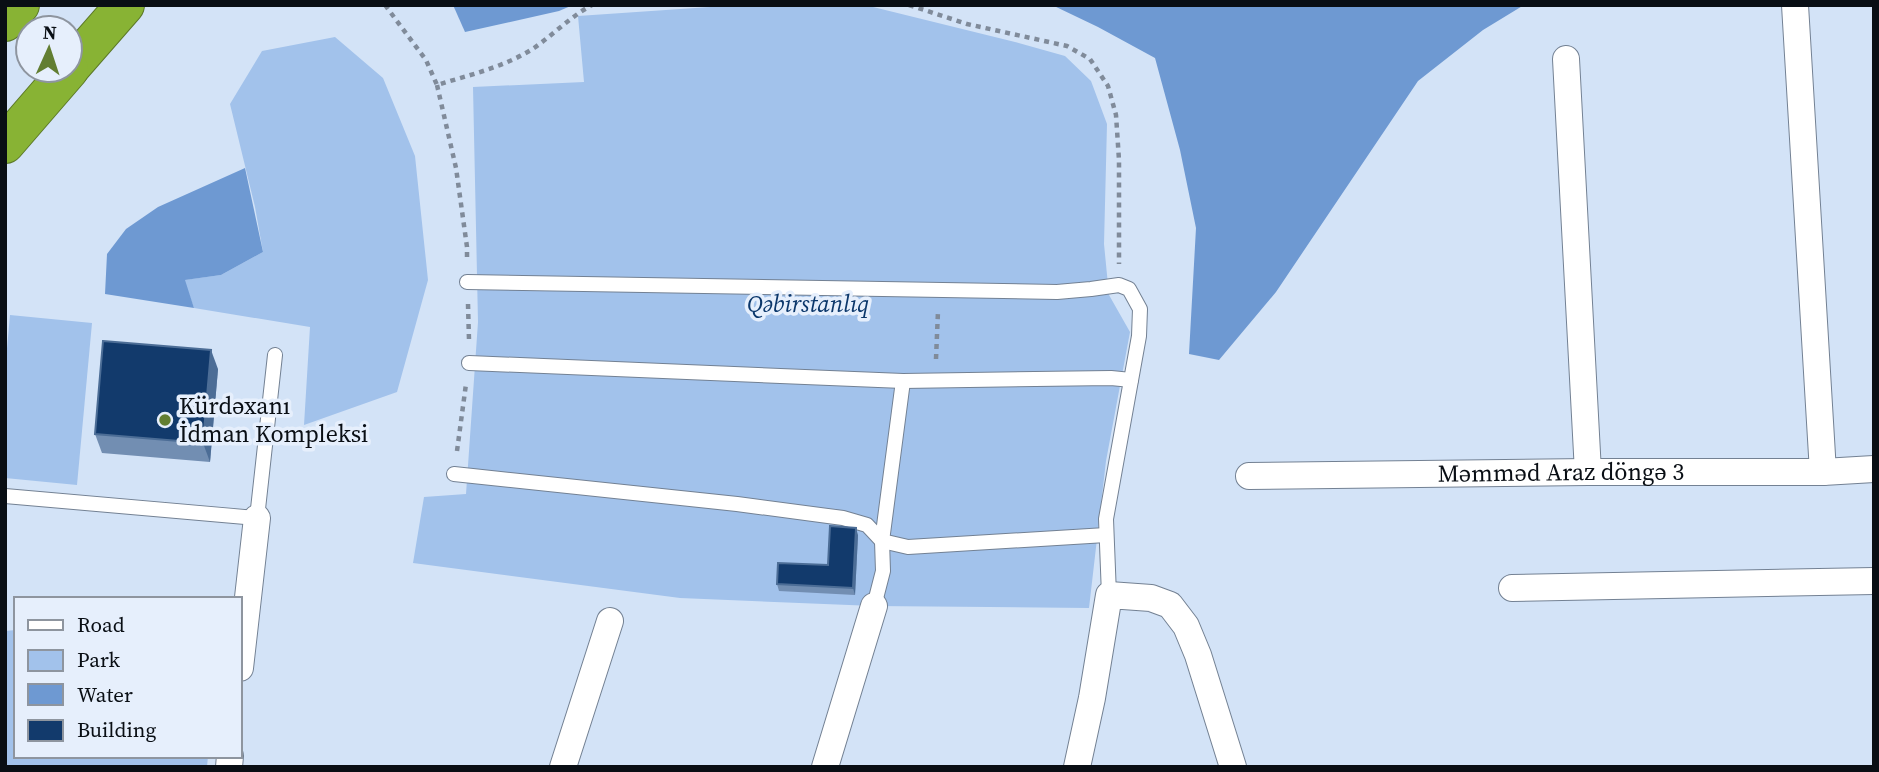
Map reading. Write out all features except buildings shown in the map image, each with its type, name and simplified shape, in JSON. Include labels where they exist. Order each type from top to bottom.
[{"type":"highway","points":[[5,23],[20,5]]},
{"type":"highway","points":[[84,52],[125,5]]},
{"type":"highway","points":[[5,144],[56,84]]},
{"type":"street","points":[[1795,5],[1823,472]]},
{"type":"street","points":[[1566,59],[1588,472]]},
{"type":"street","name":"Məmməd Araz döngə 3","points":[[1249,476],[1823,472],[1874,469]]},
{"type":"street","points":[[242,650],[257,518]]},
{"type":"street","points":[[1512,588],[1874,582]]},
{"type":"street","points":[[1077,767],[1092,698],[1109,595],[1151,598],[1170,605],[1186,626],[1198,655],[1233,767]]},
{"type":"street","points":[[824,767],[874,606]]},
{"type":"street","points":[[563,767],[610,621]]},
{"type":"lane","points":[[467,282],[1057,292],[1118,285],[1129,289],[1140,309],[1139,336],[1106,519],[1109,595]]},
{"type":"lane","points":[[5,496],[257,518],[275,355]]},
{"type":"lane","points":[[469,363],[903,381],[1131,380]]},
{"type":"lane","points":[[874,606],[883,571],[882,541],[903,381]]},
{"type":"lane","points":[[454,474],[843,518],[867,525],[882,541],[908,547],[1106,535]]},
{"type":"path","points":[[385,5],[426,60],[436,85],[503,64],[534,48],[578,12],[592,5]]},
{"type":"path","points":[[909,5],[967,24],[1067,46],[1090,59],[1108,86],[1116,115],[1119,160],[1118,285]]},
{"type":"path","points":[[935,380],[939,289]]},
{"type":"green space","name":"Qəbirstanlıq","points":[[739,5],[865,5],[1065,56],[1091,81],[1107,124],[1104,244],[1109,295],[1130,332],[1106,461],[1089,608],[874,606],[680,598],[413,563],[424,497],[466,494],[478,322],[473,87],[584,82],[578,16]]},
{"type":"green space","points":[[335,37],[383,78],[415,156],[428,280],[397,392],[304,425],[310,327],[194,308],[184,280],[221,275],[263,252],[230,104],[262,51]]},
{"type":"green space","points":[[10,315],[92,323],[77,485],[5,478],[5,371]]},
{"type":"green space","points":[[14,630],[14,758],[208,758],[207,767],[5,767],[5,631]]},
{"type":"water","points":[[453,5],[573,5],[559,11],[465,32]]},
{"type":"water","points":[[1052,5],[1524,5],[1483,30],[1418,81],[1276,292],[1219,360],[1189,354],[1196,228],[1180,150],[1155,58]]},
{"type":"water","points":[[245,168],[263,252],[221,275],[185,280],[194,308],[105,294],[107,254],[126,229],[158,207]]},
{"type":"place","name":"Kürdəxanı İdman Kompleksi","points":[[165,420]]}]
